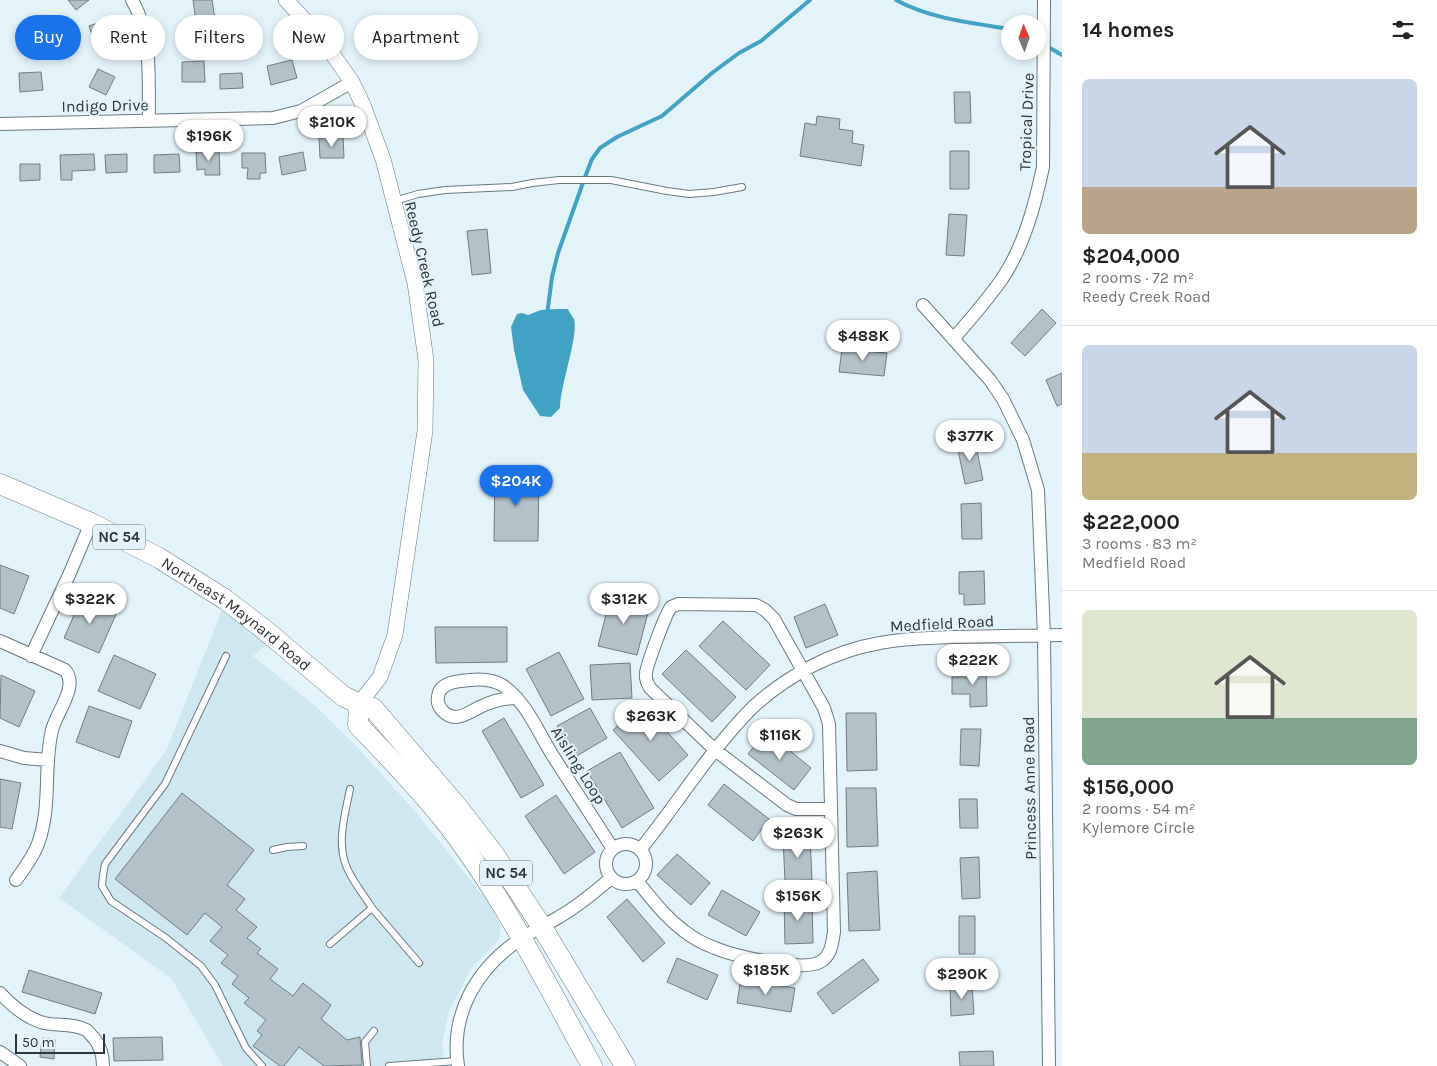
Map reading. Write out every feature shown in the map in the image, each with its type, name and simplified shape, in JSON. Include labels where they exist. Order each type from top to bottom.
[{"type":"main road","name":"Northeast Maynard Road","points":[[0,484],[91,523],[159,558],[226,600],[343,696],[373,708],[456,805],[494,854],[542,927],[625,1066]]},
{"type":"main road","name":"NC 54","points":[[359,704],[358,725],[384,751],[444,821],[494,893],[592,1066]]},
{"type":"street","points":[[132,0],[142,22],[146,40],[149,120]]},
{"type":"street","name":"Reedy Creek Road","points":[[286,0],[322,39],[352,82],[363,105],[374,134],[415,283],[423,335],[426,374],[425,431],[395,635],[380,677],[359,704]]},
{"type":"street","name":"Tropical Drive","points":[[953,339],[977,312],[1002,277],[1027,227],[1038,192],[1043,167],[1044,0]]},
{"type":"street","name":"Indigo Drive","points":[[0,124],[273,118],[289,115],[308,108],[352,82]]},
{"type":"street","name":"Princess Anne Road","points":[[923,305],[990,380],[1003,399],[1031,461],[1039,498],[1044,636],[1049,1066]]},
{"type":"street","points":[[31,656],[91,523]]},
{"type":"street","points":[[637,881],[671,921],[714,948],[769,961],[803,966],[813,965],[825,958],[832,944],[831,809],[829,724],[824,708],[770,614],[756,605],[678,604],[671,608],[646,674],[650,688],[716,750],[778,799],[796,810],[831,809]]},
{"type":"street","name":"Medfield Road","points":[[640,850],[658,829],[716,750],[753,708],[802,671],[846,651],[880,643],[919,638],[1062,635]]},
{"type":"street","points":[[0,641],[64,670],[70,679],[69,690],[56,716],[52,731],[48,760],[48,796],[44,824],[37,846],[16,880]]},
{"type":"street","name":"Aisling Loop","points":[[517,698],[506,698],[496,701],[457,717],[446,714],[439,707],[438,697],[442,687],[448,684],[463,680],[493,680],[517,698],[613,849]]},
{"type":"street","points":[[0,751],[24,758],[48,760]]},
{"type":"street","points":[[624,844],[636,846],[640,850],[646,862],[645,869],[637,881],[626,884],[616,882],[611,878],[607,872],[606,860],[613,849],[624,844]]},
{"type":"street","points":[[457,1063],[458,1027],[464,1005],[480,975],[520,939],[568,911],[611,878]]},
{"type":"street","points":[[0,993],[13,1007],[42,1023],[73,1026],[86,1030],[98,1043],[103,1054],[103,1066]]},
{"type":"street","points":[[0,1052],[20,1066]]},
{"type":"lane","points":[[393,201],[418,194],[445,190],[512,187],[532,182],[559,180],[611,180],[667,192],[689,194],[742,187]]},
{"type":"lane","points":[[226,656],[165,784],[105,864],[102,886],[111,901],[166,938],[201,966],[215,985],[246,1048],[262,1066]]},
{"type":"lane","points":[[350,789],[342,834],[343,855],[348,869],[372,908],[419,963]]},
{"type":"lane","points":[[273,850],[303,846]]},
{"type":"lane","points":[[330,944],[372,908]]},
{"type":"lane","points":[[367,1066],[365,1042],[374,1031]]},
{"type":"lane","points":[[389,1066],[457,1063]]},
{"type":"shaded area","points":[[226,600],[275,638],[253,656],[320,710],[355,745],[413,809],[488,902],[501,927],[499,939],[471,969],[449,1011],[442,1043],[445,1066],[223,1066],[171,978],[59,898],[166,751]]},
{"type":"water","points":[[568,309],[574,319],[574,337],[560,408],[551,417],[540,416],[523,390],[511,327],[517,314],[528,315],[541,310]]},
{"type":"building","points":[[68,0],[89,0],[76,10]]},
{"type":"building","points":[[193,0],[212,0],[214,15],[195,15]]},
{"type":"building","points":[[292,60],[297,78],[271,85],[267,66]]},
{"type":"building","points":[[204,61],[205,82],[182,82],[182,62]]},
{"type":"building","points":[[98,69],[115,77],[106,95],[89,87]]},
{"type":"building","points":[[41,72],[43,90],[20,92],[19,73]]},
{"type":"building","points":[[242,73],[243,88],[220,89],[220,74]]},
{"type":"building","points":[[954,92],[970,92],[971,123],[955,123]]},
{"type":"building","points":[[817,116],[840,119],[839,129],[853,131],[852,143],[864,145],[861,166],[800,156],[805,123],[816,125]]},
{"type":"building","points":[[343,137],[344,158],[320,158],[319,138]]},
{"type":"building","points":[[219,151],[220,175],[205,175],[205,169],[197,170],[196,152]]},
{"type":"building","points":[[950,151],[969,151],[969,189],[950,189]]},
{"type":"building","points":[[303,152],[306,170],[282,175],[279,157]]},
{"type":"building","points":[[242,153],[265,153],[266,173],[260,173],[260,179],[247,179],[248,168],[242,168]]},
{"type":"building","points":[[94,154],[95,170],[72,171],[72,180],[61,180],[60,155]]},
{"type":"building","points":[[127,154],[127,172],[106,173],[105,155]]},
{"type":"building","points":[[179,154],[180,172],[154,173],[154,155]]},
{"type":"building","points":[[20,164],[40,164],[40,180],[20,181]]},
{"type":"building","points":[[949,214],[967,215],[964,256],[946,255]]},
{"type":"building","points":[[487,229],[491,273],[472,275],[467,231]]},
{"type":"building","points":[[1042,309],[1056,323],[1025,356],[1011,343]]},
{"type":"building","points":[[842,349],[887,353],[884,376],[839,372]]},
{"type":"building","points":[[1062,373],[1062,404],[1057,406],[1046,380]]},
{"type":"building","points":[[975,441],[983,480],[965,484],[957,445]]},
{"type":"building","points":[[495,472],[539,473],[538,541],[494,541]]},
{"type":"building","points":[[981,503],[982,539],[962,539],[961,504]]},
{"type":"building","points":[[0,565],[29,576],[14,614],[0,608]]},
{"type":"building","points":[[984,571],[985,604],[964,605],[964,594],[959,594],[959,572]]},
{"type":"building","points":[[611,595],[650,605],[637,655],[598,646]]},
{"type":"building","points":[[82,597],[117,612],[99,653],[64,638]]},
{"type":"building","points":[[825,604],[838,635],[806,648],[794,617]]},
{"type":"building","points":[[723,621],[770,665],[746,690],[699,646]]},
{"type":"building","points":[[435,627],[507,627],[507,662],[436,663]]},
{"type":"building","points":[[686,650],[736,697],[712,722],[662,674]]},
{"type":"building","points":[[559,652],[584,699],[551,716],[526,669]]},
{"type":"building","points":[[114,655],[156,674],[140,709],[98,691]]},
{"type":"building","points":[[630,663],[632,698],[592,700],[590,665]]},
{"type":"building","points":[[969,667],[986,667],[987,706],[970,707],[970,694],[952,694],[952,677],[970,677]]},
{"type":"building","points":[[1,675],[35,691],[19,727],[0,718]]},
{"type":"building","points":[[642,704],[688,755],[659,781],[613,730]]},
{"type":"building","points":[[89,706],[132,721],[119,758],[76,742]]},
{"type":"building","points":[[590,708],[607,738],[575,757],[557,726]]},
{"type":"building","points":[[846,713],[876,713],[877,770],[847,771]]},
{"type":"building","points":[[504,718],[544,785],[521,798],[482,731]]},
{"type":"building","points":[[961,729],[981,729],[979,766],[960,765]]},
{"type":"building","points":[[766,731],[811,768],[794,790],[748,754]]},
{"type":"building","points":[[620,752],[654,808],[622,828],[587,771]]},
{"type":"building","points":[[0,779],[21,783],[12,829],[0,827]]},
{"type":"building","points":[[724,784],[769,819],[753,841],[708,805]]},
{"type":"building","points":[[846,788],[876,788],[878,846],[847,847]]},
{"type":"building","points":[[182,793],[254,850],[227,885],[245,899],[236,910],[257,927],[247,938],[261,949],[257,953],[278,969],[270,979],[293,996],[303,983],[331,1005],[321,1019],[347,1040],[360,1037],[362,1065],[324,1066],[299,1047],[284,1066],[280,1066],[253,1046],[262,1035],[257,1031],[266,1020],[244,1003],[249,998],[232,984],[238,976],[221,963],[228,955],[210,941],[222,927],[205,913],[187,935],[115,879]]},
{"type":"building","points":[[556,795],[595,852],[564,874],[525,816]]},
{"type":"building","points":[[959,799],[977,799],[978,828],[960,828]]},
{"type":"building","points":[[810,837],[812,880],[785,881],[783,838]]},
{"type":"building","points":[[677,854],[710,883],[691,905],[657,875]]},
{"type":"building","points":[[979,857],[980,898],[962,899],[960,858]]},
{"type":"building","points":[[877,871],[880,930],[849,931],[847,873]]},
{"type":"building","points":[[722,890],[760,912],[746,936],[708,915]]},
{"type":"building","points":[[627,899],[665,943],[643,962],[607,917]]},
{"type":"building","points":[[784,900],[812,900],[813,943],[785,944]]},
{"type":"building","points":[[959,916],[975,916],[975,954],[959,954]]},
{"type":"building","points":[[677,958],[718,975],[707,1000],[667,982]]},
{"type":"building","points":[[863,959],[879,980],[833,1014],[817,993]]},
{"type":"building","points":[[29,970],[102,993],[95,1014],[22,992]]},
{"type":"building","points":[[741,979],[795,988],[791,1012],[737,1003]]},
{"type":"building","points":[[972,985],[974,1014],[951,1016],[950,986]]},
{"type":"building","points":[[162,1037],[163,1060],[114,1061],[113,1038]]},
{"type":"building","points":[[42,1038],[55,1040],[54,1059],[40,1057]]},
{"type":"building","points":[[993,1051],[994,1066],[960,1066],[959,1052]]},
{"type":"waterway","points":[[547,315],[552,277],[558,253],[592,159],[600,148],[617,137],[662,116],[712,73],[739,53],[761,41],[810,0]]},
{"type":"waterway","points":[[896,0],[937,16],[1001,28]]},
{"type":"waterway","points":[[1046,46],[1062,55]]}]
